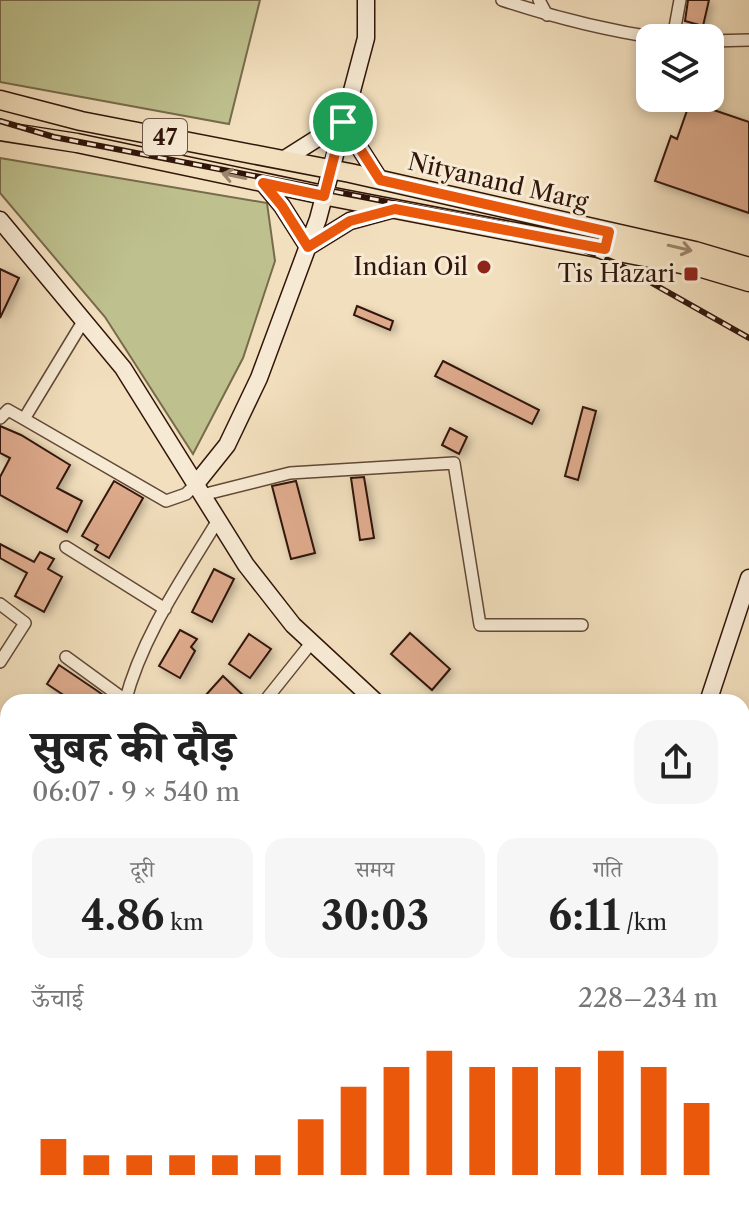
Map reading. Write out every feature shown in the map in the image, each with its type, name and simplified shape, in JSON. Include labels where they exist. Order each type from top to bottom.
[{"type":"main road","name":"Nityanand Marg","points":[[0,100],[81,121],[380,180],[607,241]]},
{"type":"main road","points":[[77,143],[81,121]]},
{"type":"main road","name":"Nityanand Marg","points":[[0,131],[77,143],[395,209],[607,241],[749,267]]},
{"type":"main road","name":"Nityanand Marg","points":[[630,245],[749,282]]},
{"type":"street","points":[[199,490],[227,445],[253,392],[308,247],[366,38],[366,0]]},
{"type":"street","points":[[502,0],[547,15],[636,35]]},
{"type":"street","points":[[539,0],[547,15]]},
{"type":"street","points":[[676,24],[680,0]]},
{"type":"street","points":[[724,41],[749,40]]},
{"type":"street","points":[[283,160],[343,122]]},
{"type":"street","points":[[343,122],[380,180]]},
{"type":"street","points":[[263,183],[308,247]]},
{"type":"street","points":[[308,247],[350,221],[395,209]]},
{"type":"street","points":[[0,220],[123,368],[246,565],[293,625],[367,694]]},
{"type":"street","points":[[24,419],[84,320]]},
{"type":"street","points":[[0,418],[8,410],[166,501],[199,490],[290,473],[454,463],[480,625],[582,625]]},
{"type":"street","points":[[127,694],[136,665],[165,609],[218,520]]},
{"type":"street","points":[[66,547],[165,609]]},
{"type":"street","points":[[711,694],[749,578]]},
{"type":"street","points":[[0,604],[25,623],[0,662]]},
{"type":"street","points":[[270,694],[312,642]]},
{"type":"street","points":[[66,657],[116,694]]},
{"type":"green space","points":[[0,0],[260,0],[229,124],[0,82]]},
{"type":"green space","points":[[0,158],[267,203],[275,261],[243,358],[193,454],[105,317],[0,193]]},
{"type":"building","points":[[688,0],[709,0],[703,24],[685,21]]},
{"type":"building","points":[[686,112],[720,112],[749,122],[749,213],[655,181],[671,136],[677,139]]},
{"type":"building","points":[[0,269],[19,278],[0,318]]},
{"type":"building","points":[[357,306],[393,321],[390,330],[354,315]]},
{"type":"building","points":[[443,361],[539,410],[532,424],[435,376]]},
{"type":"building","points":[[583,407],[596,411],[578,480],[565,476]]},
{"type":"building","points":[[0,426],[70,465],[57,488],[82,501],[67,532],[0,495],[0,477],[10,458],[0,453]]},
{"type":"building","points":[[450,428],[467,437],[459,454],[442,445]]},
{"type":"building","points":[[364,477],[374,538],[360,540],[351,478]]},
{"type":"building","points":[[114,481],[143,498],[109,558],[95,550],[98,545],[82,536]]},
{"type":"building","points":[[296,481],[315,553],[291,559],[272,486]]},
{"type":"building","points":[[0,544],[34,562],[40,552],[54,559],[48,569],[62,577],[44,612],[15,596],[27,573],[0,558]]},
{"type":"building","points":[[214,569],[234,579],[212,622],[192,612]]},
{"type":"building","points":[[180,630],[197,639],[191,647],[195,651],[180,678],[159,666]]},
{"type":"building","points":[[410,633],[450,669],[432,690],[391,654]]},
{"type":"building","points":[[249,634],[271,649],[250,678],[229,664]]},
{"type":"building","points":[[59,665],[101,694],[62,694],[47,684]]},
{"type":"building","points":[[223,676],[242,694],[207,694]]},
{"type":"railway","points":[[0,121],[54,137],[502,224],[558,239],[620,265],[749,338]]},
{"type":"place","name":"Indian Oil","points":[[484,267]]},
{"type":"place","name":"Tis Hazari","points":[[691,274]]},
{"type":"route","points":[[343,122],[380,180],[609,232],[605,249],[395,209],[350,221],[308,247],[263,183],[324,196],[343,122]]}]
